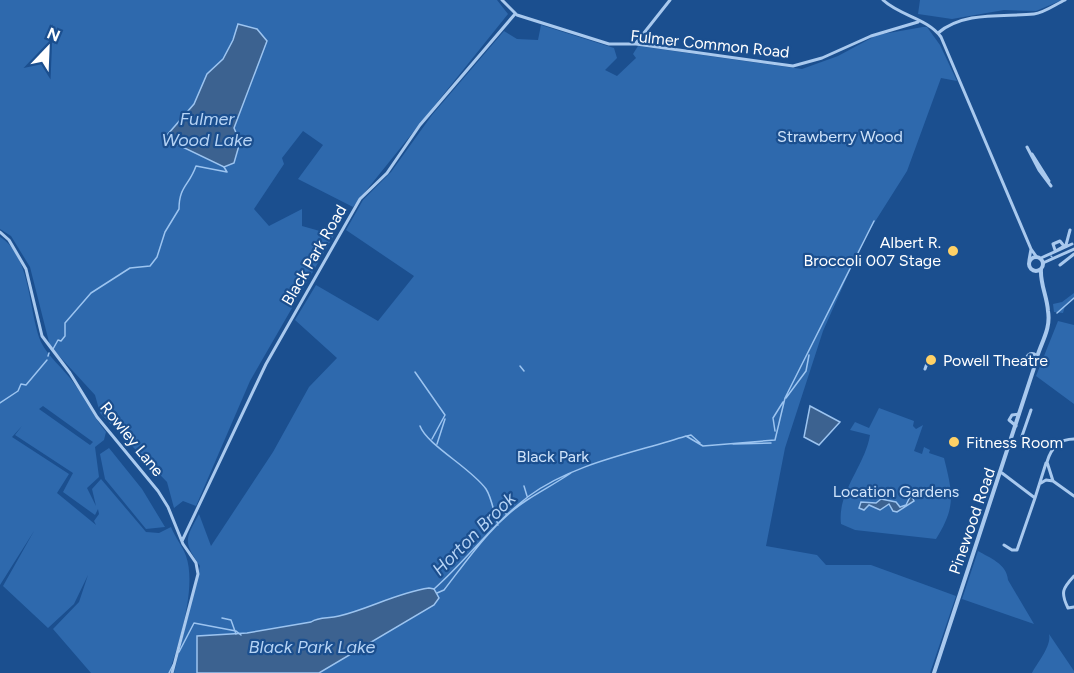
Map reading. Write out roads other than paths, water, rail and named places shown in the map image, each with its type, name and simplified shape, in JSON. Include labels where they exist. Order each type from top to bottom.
[{"type":"street","name":"Fulmer Common Road","points":[[502,0],[515,14],[609,44],[636,44],[793,66],[822,58],[872,36],[918,22]]},
{"type":"street","points":[[636,44],[670,0]]},
{"type":"street","points":[[884,0],[918,22],[930,26],[938,33],[1030,249],[1040,259]]},
{"type":"street","points":[[938,33],[952,23],[1003,13],[1037,14],[1065,0]]},
{"type":"street","name":"Black Park Road","points":[[182,541],[267,364],[360,199],[387,173],[420,125],[515,14]]},
{"type":"street","points":[[979,140],[984,138]]},
{"type":"street","points":[[1027,147],[1041,166],[1051,186],[1039,170],[1027,147]]},
{"type":"street","points":[[1054,252],[1069,240],[1070,230]]},
{"type":"street","name":"Rowley Lane","points":[[0,232],[9,240],[26,269],[42,336],[70,373],[96,417],[158,491],[182,541],[196,563],[198,574],[172,673]]},
{"type":"street","points":[[1054,252],[1053,244],[1060,240],[1064,246]]},
{"type":"street","points":[[1040,259],[1072,244]]},
{"type":"street","points":[[1030,249],[1029,260],[1074,249]]},
{"type":"street","points":[[1060,265],[1074,254]]},
{"type":"street","name":"Pinewood Road","points":[[934,673],[1002,473],[1035,361],[1043,343],[1049,316],[1040,279],[1040,259]]},
{"type":"street","name":"Pinewood Road","points":[[1029,260],[1029,267],[1040,279]]},
{"type":"street","points":[[1034,271],[1041,269]]},
{"type":"street","points":[[1035,361],[1028,359],[1030,354],[1043,343]]},
{"type":"street","points":[[1030,354],[1035,361]]},
{"type":"street","points":[[925,369],[930,355]]},
{"type":"street","points":[[1023,436],[1031,410]]},
{"type":"street","points":[[1016,426],[1010,420],[1012,415],[1027,423]]},
{"type":"street","points":[[1004,545],[1017,550],[1054,447],[1064,440],[1074,440]]},
{"type":"street","points":[[1047,462],[1053,481]]},
{"type":"street","points":[[1002,473],[1035,498]]},
{"type":"street","points":[[1040,483],[1046,480],[1053,481],[1074,496]]},
{"type":"street","points":[[1074,576],[1062,591],[1066,608],[1074,607]]},
{"type":"water","name":"Fulmer Wood Lake","points":[[238,24],[257,29],[267,41],[234,128],[240,142],[234,163],[224,167],[170,141],[168,134],[194,104],[207,74],[223,59]]},
{"type":"water","points":[[810,406],[840,422],[819,445],[804,437]]},
{"type":"water","points":[[911,495],[914,501],[897,512],[893,511],[889,504],[880,510],[869,505],[864,510],[859,508],[861,502],[876,503],[881,499],[896,502],[900,507],[906,505]]},
{"type":"water","name":"Black Park Lake","points":[[429,588],[434,589],[439,598],[434,605],[319,673],[197,673],[197,636],[247,633],[311,622],[350,613]]},
{"type":"waterway","points":[[53,349],[58,340],[61,341],[65,336],[65,323],[91,293],[130,268],[150,266],[157,257],[165,232],[179,209],[181,195],[196,166],[227,172],[224,167]]},
{"type":"waterway","name":"Horton Brook","points":[[434,589],[516,507],[529,496],[565,475],[605,460],[686,436],[703,446],[775,440],[785,398],[874,221]]},
{"type":"waterway","points":[[1057,313],[1074,298]]},
{"type":"waterway","points":[[786,398],[806,371],[809,355]]},
{"type":"waterway","points":[[0,403],[18,391],[21,384],[26,385],[47,360]]},
{"type":"waterway","points":[[520,366],[524,371]]},
{"type":"waterway","points":[[415,372],[445,415],[432,439]]},
{"type":"waterway","points":[[775,431],[773,418],[783,402]]},
{"type":"waterway","points":[[437,444],[445,419]]},
{"type":"waterway","points":[[420,426],[431,441],[486,489],[498,525]]},
{"type":"waterway","name":"Horton Brook","points":[[687,436],[691,435],[700,443]]},
{"type":"waterway","name":"Horton Brook","points":[[733,444],[771,443]]},
{"type":"waterway","name":"Horton Brook","points":[[437,593],[444,590],[503,519],[527,500],[571,473]]},
{"type":"waterway","points":[[524,486],[527,496]]},
{"type":"waterway","points":[[500,507],[507,515]]},
{"type":"waterway","points":[[222,618],[231,620],[236,634]]},
{"type":"waterway","name":"Horton Brook","points":[[179,652],[194,623],[236,631],[241,635]]},
{"type":"waterway","name":"Horton Brook","points":[[169,673],[173,665]]},
{"type":"place","name":"Albert R. Broccoli 007 Stage","points":[[953,251]]},
{"type":"place","name":"Powell Theatre","points":[[931,360]]},
{"type":"place","name":"Fitness Room","points":[[954,442]]},
{"type":"park label","name":"Strawberry Wood","points":[[840,136]]},
{"type":"park label","name":"Black Park","points":[[553,456]]},
{"type":"park label","name":"Location Gardens","points":[[896,491]]}]
